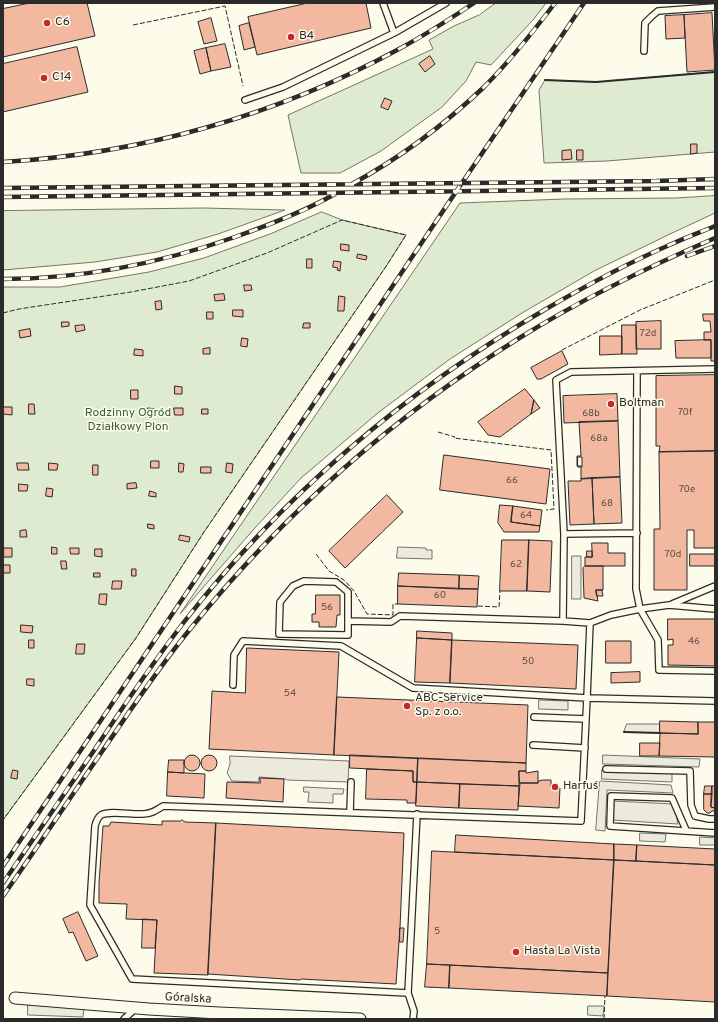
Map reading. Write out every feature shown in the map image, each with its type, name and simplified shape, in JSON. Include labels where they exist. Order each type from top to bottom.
[{"type":"street","name":"Góralska","points":[[15,998],[219,1013],[360,1019]]},
{"type":"lane","points":[[383,3],[394,33]]},
{"type":"lane","points":[[245,100],[283,87],[394,33],[446,3]]},
{"type":"lane","points":[[644,51],[645,23],[658,11],[715,6]]},
{"type":"lane","points":[[563,621],[564,534],[556,380],[571,372],[715,369]]},
{"type":"lane","points":[[637,371],[636,589],[640,609],[658,640],[659,670],[715,671]]},
{"type":"lane","points":[[564,534],[637,533]]},
{"type":"lane","points":[[304,582],[336,582],[348,592],[348,621],[348,635],[279,634],[280,602],[293,586],[304,582]]},
{"type":"lane","points":[[670,605],[715,586]]},
{"type":"lane","points":[[348,621],[391,622],[400,616],[590,623],[611,615],[670,605],[715,609]]},
{"type":"lane","points":[[408,993],[132,979],[90,905],[94,826],[97,819],[102,815],[109,813],[144,814],[155,812],[163,806],[581,821],[590,623]]},
{"type":"lane","points":[[234,685],[234,655],[243,641],[341,646],[413,688],[587,698],[715,701]]},
{"type":"lane","points":[[534,718],[586,719]]},
{"type":"lane","points":[[533,745],[585,748]]},
{"type":"lane","points":[[606,769],[690,771],[691,804],[695,816],[715,819]]},
{"type":"lane","points":[[350,812],[351,782]]},
{"type":"lane","points":[[686,830],[672,798],[611,796],[610,826],[715,833]]},
{"type":"lane","points":[[413,1019],[414,1011],[408,993],[417,814]]},
{"type":"lane","points":[[124,1019],[137,1008]]},
{"type":"green space","points":[[496,3],[546,3],[533,20],[491,65],[476,62],[466,81],[442,107],[381,151],[340,173],[301,173],[288,115],[433,49],[429,40],[454,26],[479,15]]},
{"type":"green space","points":[[715,72],[715,152],[607,161],[544,163],[539,90],[545,80],[596,82]]},
{"type":"green space","points":[[715,196],[715,213],[594,271],[522,313],[450,359],[379,412],[301,478],[253,530],[180,614],[460,203]]},
{"type":"green space","points":[[204,208],[285,210],[218,234],[157,252],[95,262],[3,270],[3,211]]},
{"type":"green space","name":"Rodzinny Ogród Działkowy Plon","points":[[322,212],[342,220],[406,235],[204,532],[136,638],[3,820],[3,287],[60,287],[149,272],[204,258],[270,234]]},
{"type":"shaded area","points":[[398,547],[426,548],[426,550],[432,550],[432,559],[397,558]]},
{"type":"shaded area","points":[[572,556],[581,556],[581,599],[572,599]]},
{"type":"shaded area","points":[[539,700],[568,701],[568,710],[539,709]]},
{"type":"shaded area","points":[[627,724],[660,724],[660,733],[624,732]]},
{"type":"shaded area","points":[[603,755],[700,759],[699,767],[603,764]]},
{"type":"shaded area","points":[[230,756],[349,761],[348,782],[287,780],[259,777],[259,782],[232,781],[227,773],[230,764]]},
{"type":"shaded area","points":[[602,770],[672,773],[672,782],[602,779]]},
{"type":"shaded area","points":[[600,781],[671,785],[673,793],[607,790],[605,831],[596,830]]},
{"type":"shaded area","points":[[304,787],[344,789],[343,794],[333,794],[333,803],[308,802],[309,792],[304,792]]},
{"type":"shaded area","points":[[613,801],[674,804],[678,824],[612,820]]},
{"type":"shaded area","points":[[640,833],[666,834],[665,842],[640,841]]},
{"type":"shaded area","points":[[700,837],[715,838],[715,845],[700,845]]},
{"type":"shaded area","points":[[28,1005],[84,1008],[83,1017],[28,1015]]},
{"type":"shaded area","points":[[588,1006],[604,1006],[603,1016],[588,1015]]},
{"type":"building","name":"C6","points":[[30,3],[87,3],[95,36],[3,57],[3,9]]},
{"type":"building","name":"B4","points":[[308,3],[366,3],[371,28],[257,55],[248,17]]},
{"type":"building","points":[[712,13],[715,70],[687,72],[684,15]]},
{"type":"building","points":[[684,15],[685,38],[666,39],[665,16]]},
{"type":"building","points":[[211,18],[217,41],[204,44],[198,22]]},
{"type":"building","points":[[249,23],[255,47],[244,50],[239,26]]},
{"type":"building","points":[[225,44],[231,67],[211,71],[206,48]]},
{"type":"building","name":"C14","points":[[77,47],[88,92],[3,112],[3,64]]},
{"type":"building","points":[[206,48],[211,71],[200,74],[194,51]]},
{"type":"building","points":[[430,56],[435,64],[425,72],[419,64]]},
{"type":"building","points":[[385,98],[392,101],[388,110],[381,107]]},
{"type":"building","points":[[691,144],[697,144],[697,153],[691,154]]},
{"type":"building","points":[[571,150],[572,159],[562,160],[562,151]]},
{"type":"building","points":[[577,150],[583,150],[583,160],[577,160]]},
{"type":"building","points":[[341,244],[349,245],[349,251],[341,250]]},
{"type":"building","points":[[358,254],[367,256],[366,260],[357,258]]},
{"type":"building","points":[[307,259],[312,259],[312,268],[307,268]]},
{"type":"building","points":[[334,261],[341,262],[340,271],[337,270],[338,268],[333,267]]},
{"type":"building","points":[[244,285],[251,285],[252,290],[245,291]]},
{"type":"building","points":[[224,294],[225,300],[215,301],[214,295]]},
{"type":"building","points":[[339,296],[345,297],[344,311],[338,311]]},
{"type":"building","points":[[161,301],[162,309],[156,310],[155,302]]},
{"type":"building","points":[[233,310],[243,310],[243,317],[233,316]]},
{"type":"building","points":[[207,312],[213,312],[213,319],[207,319]]},
{"type":"building","points":[[703,314],[715,314],[715,361],[711,361],[711,340],[704,340],[704,332],[711,332],[710,321],[704,321]]},
{"type":"building","points":[[661,321],[661,349],[636,349],[636,322]]},
{"type":"building","points":[[62,322],[69,322],[69,326],[62,327]]},
{"type":"building","points":[[304,323],[310,323],[310,328],[303,328]]},
{"type":"building","points":[[84,325],[85,330],[76,332],[75,326]]},
{"type":"building","points":[[622,325],[636,325],[637,354],[622,354]]},
{"type":"building","points":[[30,329],[31,336],[20,338],[19,331]]},
{"type":"building","points":[[600,336],[622,336],[622,354],[600,355]]},
{"type":"building","points":[[242,338],[248,339],[247,347],[241,346]]},
{"type":"building","points":[[711,340],[711,358],[676,358],[675,341]]},
{"type":"building","points":[[210,348],[210,354],[203,354],[203,349]]},
{"type":"building","points":[[135,349],[143,350],[143,356],[134,355]]},
{"type":"building","points":[[562,351],[568,364],[541,379],[537,379],[531,368]]},
{"type":"building","points":[[715,375],[715,451],[659,452],[660,446],[656,446],[656,376]]},
{"type":"building","points":[[175,386],[182,387],[182,394],[175,394]]},
{"type":"building","points":[[525,389],[534,400],[531,414],[500,437],[488,435],[478,422]]},
{"type":"building","points":[[131,390],[138,390],[138,399],[131,399]]},
{"type":"building","points":[[617,394],[618,421],[564,423],[563,396]]},
{"type":"building","points":[[534,400],[540,408],[531,414],[532,409]]},
{"type":"building","points":[[29,404],[34,404],[35,414],[29,414]]},
{"type":"building","points":[[3,407],[12,407],[12,415],[3,414]]},
{"type":"building","points":[[148,408],[155,409],[155,415],[148,415]]},
{"type":"building","points":[[174,408],[183,408],[183,415],[175,415]]},
{"type":"building","points":[[202,409],[208,409],[208,414],[202,414]]},
{"type":"building","points":[[618,421],[620,477],[581,479],[581,466],[577,466],[577,456],[581,456],[579,422]]},
{"type":"building","points":[[715,451],[715,548],[694,548],[694,530],[687,530],[687,590],[654,590],[654,529],[660,529],[659,452]]},
{"type":"building","points":[[444,455],[550,469],[546,504],[440,490]]},
{"type":"building","points":[[578,457],[582,457],[582,467],[578,467]]},
{"type":"building","points":[[151,461],[159,461],[159,468],[151,468]]},
{"type":"building","points":[[17,463],[28,463],[29,470],[18,470]]},
{"type":"building","points":[[49,463],[58,464],[57,470],[49,470]]},
{"type":"building","points":[[179,463],[184,464],[183,472],[179,472]]},
{"type":"building","points":[[227,463],[233,464],[232,473],[226,472]]},
{"type":"building","points":[[93,465],[98,465],[98,475],[93,475]]},
{"type":"building","points":[[201,467],[211,467],[211,473],[201,473]]},
{"type":"building","points":[[620,477],[622,523],[594,524],[592,478]]},
{"type":"building","points":[[592,478],[594,524],[570,525],[568,481],[581,481],[581,479]]},
{"type":"building","points":[[136,483],[137,488],[127,489],[127,484]]},
{"type":"building","points":[[19,484],[28,485],[27,491],[19,491]]},
{"type":"building","points":[[47,488],[53,489],[52,497],[46,496]]},
{"type":"building","points":[[150,491],[156,493],[156,497],[149,496]]},
{"type":"building","points":[[387,495],[403,512],[345,568],[329,551]]},
{"type":"building","points":[[500,505],[513,506],[511,522],[540,526],[539,532],[504,532],[498,523]]},
{"type":"building","points":[[513,506],[542,510],[540,526],[511,522]]},
{"type":"building","points":[[148,524],[154,525],[154,529],[148,528]]},
{"type":"building","points":[[26,530],[27,537],[20,537],[20,531]]},
{"type":"building","points":[[180,535],[190,537],[189,542],[179,540]]},
{"type":"building","points":[[502,540],[529,540],[527,591],[500,591]]},
{"type":"building","points":[[529,540],[552,541],[550,592],[527,591]]},
{"type":"building","points":[[592,543],[608,543],[608,553],[625,553],[625,566],[585,566],[585,557],[592,557]]},
{"type":"building","points":[[52,547],[57,548],[57,554],[52,554]]},
{"type":"building","points":[[4,548],[12,548],[12,557],[4,557]]},
{"type":"building","points":[[70,548],[79,548],[79,554],[71,554]]},
{"type":"building","points":[[95,549],[102,549],[102,557],[95,556]]},
{"type":"building","points":[[587,551],[592,551],[592,557],[587,557]]},
{"type":"building","points":[[690,554],[715,554],[715,566],[690,566]]},
{"type":"building","points":[[61,561],[66,561],[67,569],[62,569]]},
{"type":"building","points":[[3,565],[10,565],[10,573],[3,572]]},
{"type":"building","points":[[585,566],[603,566],[603,590],[596,590],[598,601],[584,598],[583,568]]},
{"type":"building","points":[[132,569],[136,569],[136,576],[132,576]]},
{"type":"building","points":[[94,573],[100,573],[100,577],[94,577]]},
{"type":"building","points":[[399,573],[459,575],[459,589],[398,586]]},
{"type":"building","points":[[460,575],[479,576],[478,589],[459,589]]},
{"type":"building","points":[[113,581],[122,581],[121,589],[112,589]]},
{"type":"building","points":[[398,586],[478,589],[477,607],[398,604]]},
{"type":"building","points":[[596,590],[602,590],[603,596],[597,596]]},
{"type":"building","points":[[100,594],[107,594],[106,605],[99,604]]},
{"type":"building","points":[[316,595],[340,595],[340,615],[337,615],[336,627],[319,627],[319,622],[312,622],[312,614],[315,614]]},
{"type":"building","points":[[668,619],[715,619],[715,666],[668,665],[668,645],[673,645],[673,639],[668,640]]},
{"type":"building","points":[[21,625],[33,626],[32,633],[21,632]]},
{"type":"building","points":[[417,631],[452,633],[452,640],[417,638]]},
{"type":"building","points":[[417,638],[452,640],[450,683],[415,682]]},
{"type":"building","points":[[29,640],[34,640],[34,648],[29,648]]},
{"type":"building","points":[[452,640],[578,645],[576,689],[450,683]]},
{"type":"building","points":[[606,641],[631,641],[631,663],[606,663]]},
{"type":"building","points":[[77,644],[85,644],[84,654],[76,654]]},
{"type":"building","points":[[247,648],[339,652],[334,755],[209,749],[212,691],[245,693]]},
{"type":"building","points":[[640,672],[640,682],[611,683],[611,673]]},
{"type":"building","points":[[27,679],[34,679],[34,686],[27,685]]},
{"type":"building","points":[[337,697],[528,705],[526,763],[334,755]]},
{"type":"building","points":[[660,721],[698,722],[698,734],[660,733]]},
{"type":"building","points":[[698,722],[715,722],[715,757],[659,756],[660,733],[698,734]]},
{"type":"building","points":[[640,743],[660,743],[659,756],[640,756]]},
{"type":"building","points":[[192,755],[199,760],[200,763],[195,770],[192,771],[185,766],[184,763],[189,756]]},
{"type":"building","points":[[209,755],[216,760],[217,763],[212,770],[209,771],[202,766],[201,763],[206,756]]},
{"type":"building","points":[[350,755],[418,758],[417,782],[413,782],[413,771],[350,768]]},
{"type":"building","points":[[418,758],[526,763],[526,771],[519,771],[519,786],[417,782]]},
{"type":"building","points":[[169,760],[184,760],[184,773],[168,772]]},
{"type":"building","points":[[367,769],[413,771],[413,782],[417,782],[416,803],[407,803],[407,800],[366,799]]},
{"type":"building","points":[[13,770],[18,771],[17,779],[11,778]]},
{"type":"building","points":[[519,771],[526,771],[526,773],[538,771],[538,783],[520,783]]},
{"type":"building","points":[[168,772],[205,774],[204,798],[167,796]]},
{"type":"building","points":[[260,778],[284,779],[283,802],[226,798],[227,782],[260,783]]},
{"type":"building","points":[[551,780],[551,787],[560,788],[559,808],[518,806],[520,783],[538,783],[539,781]]},
{"type":"building","points":[[417,782],[460,784],[459,808],[416,806]]},
{"type":"building","points":[[460,784],[519,786],[518,810],[459,808]]},
{"type":"building","points":[[705,786],[712,786],[712,794],[704,794]]},
{"type":"building","points":[[712,786],[715,786],[715,808],[711,807]]},
{"type":"building","points":[[704,794],[712,794],[711,807],[715,808],[715,811],[707,813],[704,810]]},
{"type":"building","points":[[182,820],[185,822],[216,823],[208,975],[154,973],[157,920],[126,919],[127,904],[99,903],[103,826],[109,826],[111,822],[162,825],[162,821]]},
{"type":"building","points":[[216,823],[404,833],[396,984],[208,974]]},
{"type":"building","points":[[456,835],[614,844],[614,860],[455,852]]},
{"type":"building","points":[[614,844],[637,845],[636,861],[614,860]]},
{"type":"building","points":[[637,845],[715,849],[715,865],[636,861]]},
{"type":"building","points":[[432,851],[614,860],[608,973],[427,964]]},
{"type":"building","points":[[614,860],[715,865],[715,1002],[607,996]]},
{"type":"building","points":[[78,912],[98,956],[86,961],[73,932],[69,933],[63,919]]},
{"type":"building","points":[[143,919],[157,920],[155,948],[142,948]]},
{"type":"building","points":[[400,928],[404,928],[403,942],[400,942]]},
{"type":"building","points":[[427,964],[450,965],[449,988],[425,987]]},
{"type":"building","points":[[450,965],[608,973],[607,996],[449,988]]},
{"type":"railway","points":[[3,162],[55,158],[157,140],[257,112],[353,72],[399,49],[447,21],[474,3]]},
{"type":"railway","points":[[352,184],[405,152],[469,101],[512,57],[555,3]]},
{"type":"railway","points":[[3,866],[584,3]]},
{"type":"railway","points":[[3,188],[656,181],[715,179]]},
{"type":"railway","points":[[3,197],[715,188]]},
{"type":"railway","points":[[3,279],[92,273],[179,255],[273,223],[311,207],[335,194]]},
{"type":"railway","points":[[3,883],[137,686],[184,622],[222,575],[305,489],[350,448],[396,410],[495,340],[577,291],[609,274],[658,250],[715,226]]},
{"type":"railway","points":[[3,896],[179,643],[264,545],[303,506],[386,433],[429,399],[474,367],[544,323],[592,297],[665,260],[715,238]]},
{"type":"railway","points":[[687,256],[715,246]]},
{"type":"fence","points":[[133,25],[225,6],[243,86]]},
{"type":"fence","points":[[3,313],[19,309],[131,292],[189,281],[267,253],[342,220],[406,235],[204,532],[136,638],[3,820]]},
{"type":"fence","points":[[562,350],[640,310],[715,280]]},
{"type":"fence","points":[[438,432],[455,437],[454,438],[551,450],[554,509],[546,510]]},
{"type":"fence","points":[[316,554],[329,571],[344,580],[354,591],[367,614],[393,615],[393,604],[398,604]]},
{"type":"fence","points":[[478,606],[499,607],[500,591]]},
{"type":"fence","points":[[604,1019],[605,996]]},
{"type":"wall","points":[[545,80],[596,82],[715,72]]},
{"type":"wall","points":[[624,732],[660,733]]},
{"type":"place","name":"C6","points":[[47,23]]},
{"type":"place","name":"B4","points":[[291,37]]},
{"type":"place","name":"C14","points":[[44,78]]},
{"type":"place","name":"Boltman","points":[[611,404]]},
{"type":"place","name":"ABC-Service Sp. z o.o.","points":[[407,706]]},
{"type":"place","name":"Harfuś","points":[[555,787]]},
{"type":"place","name":"Hasta La Vista","points":[[516,952]]}]
